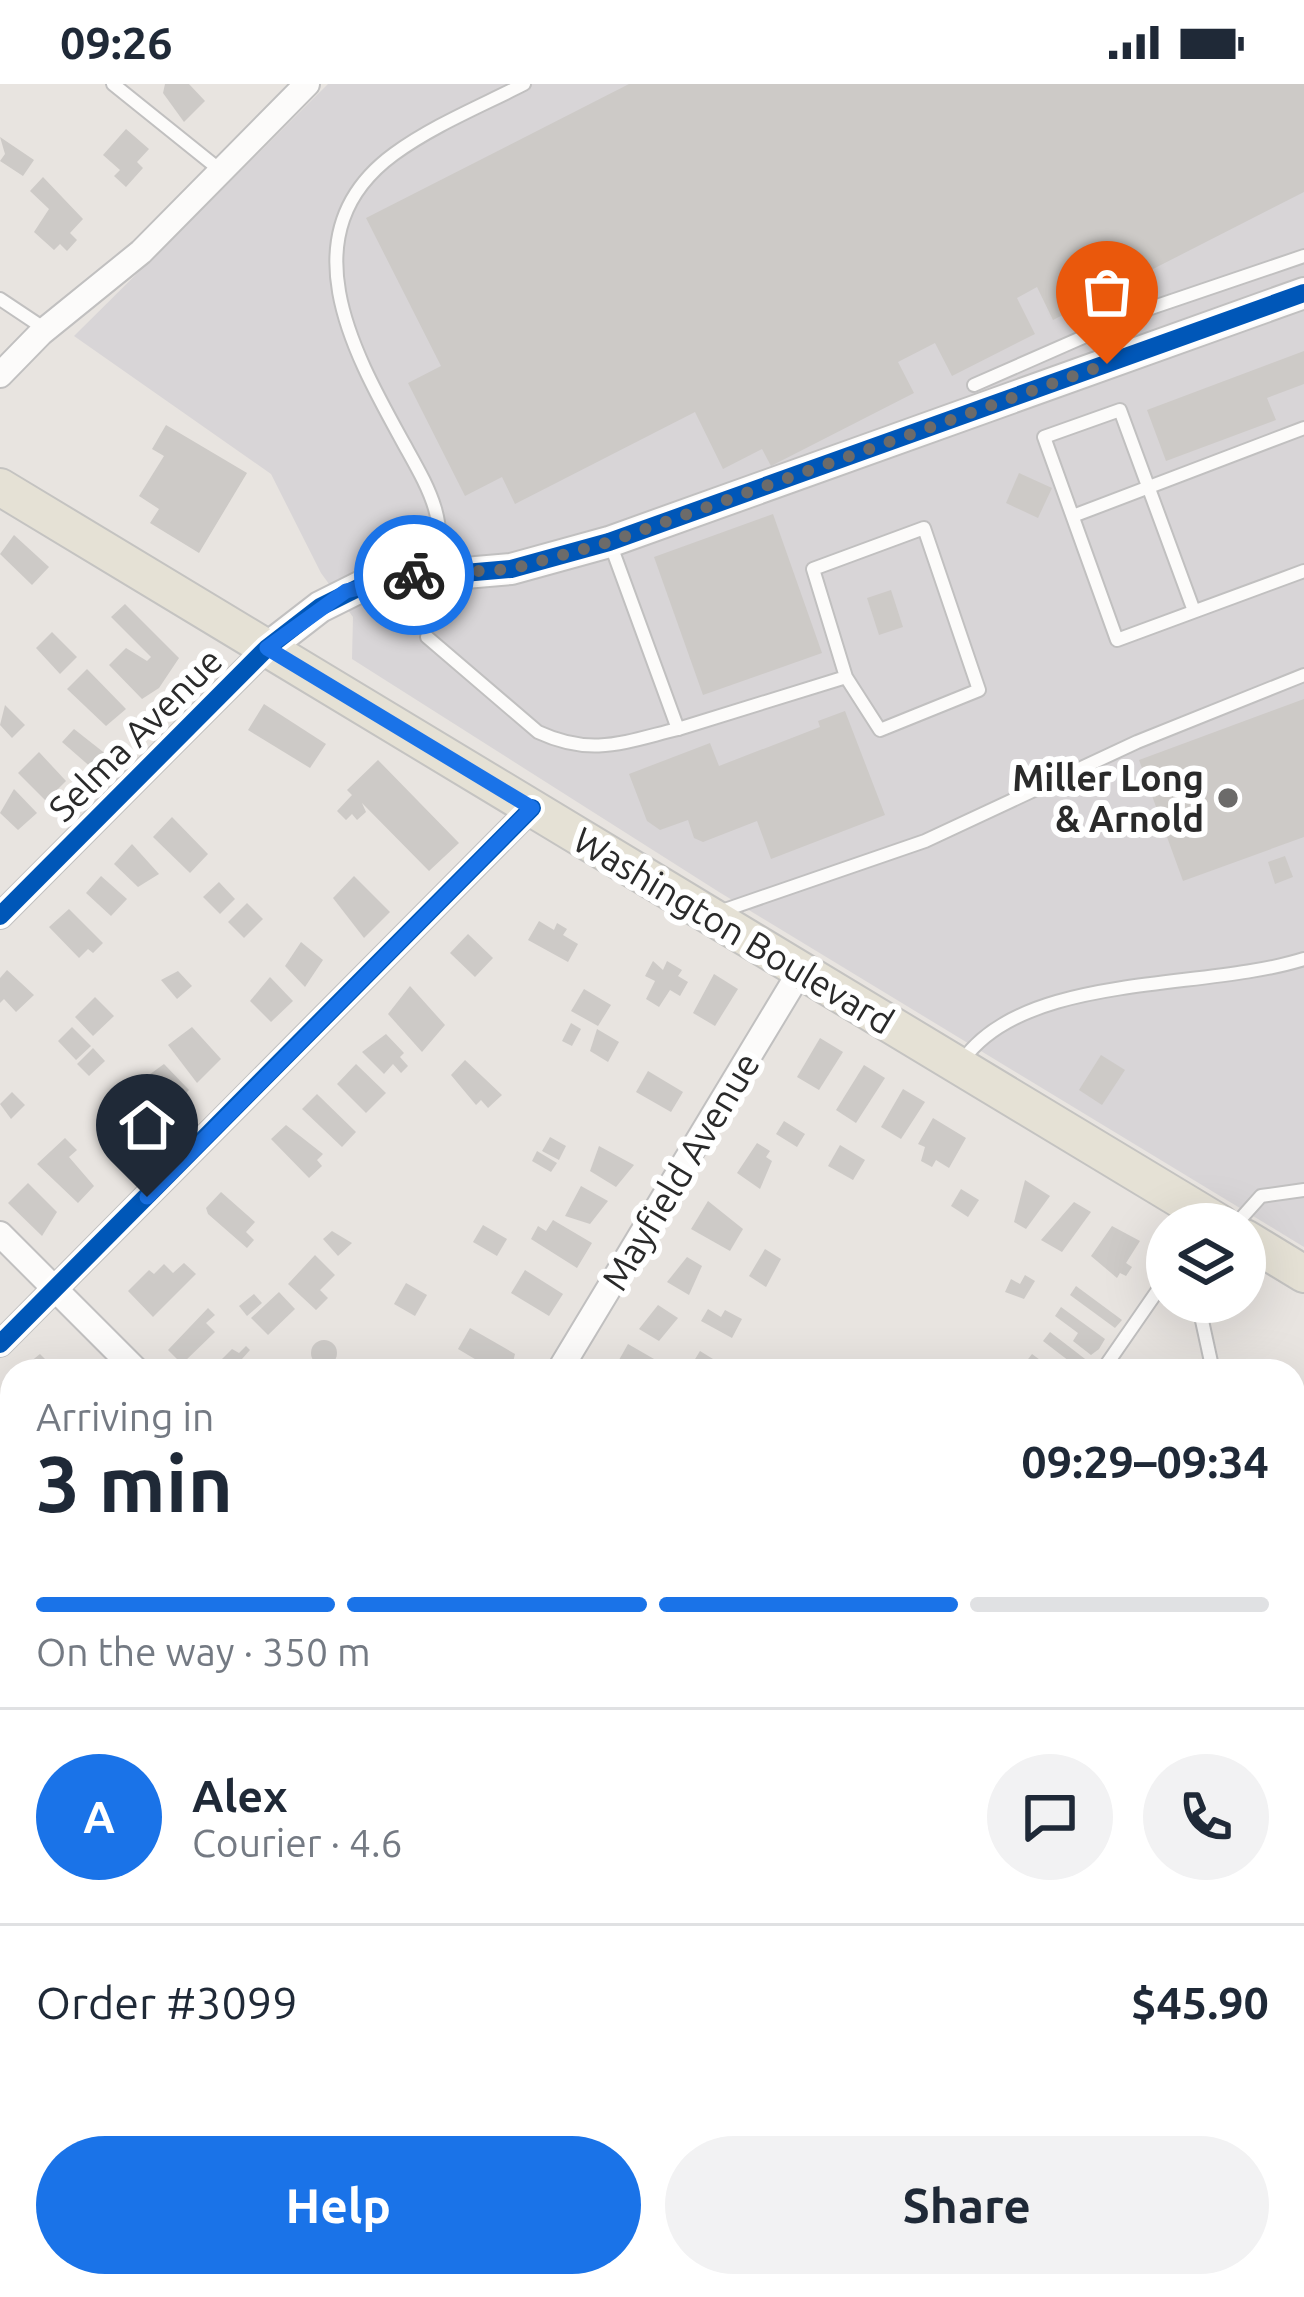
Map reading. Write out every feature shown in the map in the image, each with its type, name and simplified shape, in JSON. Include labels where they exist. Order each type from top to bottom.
[{"type":"main road","name":"Washington Boulevard","points":[[2,491],[1185,1203]]},
{"type":"main road","points":[[1266,1251],[1304,1274]]},
{"type":"street","points":[[0,375],[46,329],[141,252],[308,84]]},
{"type":"street","points":[[267,648],[346,591],[400,576],[512,569],[609,542],[1304,293]]},
{"type":"street","name":"Selma Avenue","points":[[0,916],[267,648]]},
{"type":"street","points":[[0,1344],[532,808]]},
{"type":"street","name":"Mayfield Avenue","points":[[567,1359],[801,970]]},
{"type":"street","points":[[0,1234],[125,1359]]},
{"type":"lane","points":[[113,84],[221,171]]},
{"type":"lane","points":[[434,574],[442,548],[439,510],[344,325],[336,268],[340,237],[367,178],[392,155],[524,84]]},
{"type":"lane","points":[[974,385],[1145,310],[1304,256]]},
{"type":"lane","points":[[0,299],[46,329]]},
{"type":"lane","points":[[1043,353],[1056,382]]},
{"type":"lane","points":[[1194,611],[1120,410],[1044,437],[1117,640],[1304,571]]},
{"type":"lane","points":[[1072,516],[1304,428]]},
{"type":"lane","points":[[924,529],[980,691],[880,730],[846,677],[813,568],[924,529]]},
{"type":"lane","points":[[609,542],[678,729]]},
{"type":"lane","points":[[427,637],[538,732],[594,749],[678,729],[846,677]]},
{"type":"lane","points":[[709,916],[925,841],[1137,742],[1304,675]]},
{"type":"lane","points":[[958,1066],[991,1028],[1057,1000],[1217,980],[1304,959]]},
{"type":"lane","points":[[1249,1203],[1261,1196],[1304,1190]]},
{"type":"lane","points":[[1110,1359],[1146,1307]]},
{"type":"lane","points":[[1203,1323],[1211,1359]]},
{"type":"shaded area","points":[[328,84],[1304,84],[1304,1247],[1266,1224],[1266,1203],[1231,1203],[719,892],[352,659],[353,617],[321,573],[271,474],[74,336]]},
{"type":"building","points":[[165,84],[189,84],[205,101],[184,122],[163,93]]},
{"type":"building","points":[[629,84],[1304,84],[1304,192],[1053,320],[1037,287],[1017,298],[1035,334],[952,376],[935,343],[898,362],[914,393],[771,466],[762,449],[723,469],[695,412],[515,504],[502,477],[465,496],[408,383],[441,366],[366,218]]},
{"type":"building","points":[[126,129],[149,149],[137,162],[143,168],[126,187],[114,176],[120,170],[103,155]]},
{"type":"building","points":[[0,137],[34,160],[23,176],[0,161],[5,154]]},
{"type":"building","points":[[43,177],[83,219],[70,233],[77,240],[67,251],[60,244],[54,250],[34,232],[49,209],[30,191]]},
{"type":"building","points":[[1304,351],[1304,384],[1267,398],[1276,420],[1166,461],[1147,410]]},
{"type":"building","points":[[166,425],[247,473],[199,553],[150,523],[159,509],[139,496],[164,456],[152,449]]},
{"type":"building","points":[[1019,473],[1052,488],[1038,518],[1006,503]]},
{"type":"building","points":[[773,514],[822,653],[703,695],[654,557]]},
{"type":"building","points":[[14,535],[49,567],[32,585],[0,554]]},
{"type":"building","points":[[891,590],[903,627],[879,635],[867,598]]},
{"type":"building","points":[[125,604],[179,658],[159,688],[142,699],[109,665],[126,648],[147,661],[151,657],[111,617]]},
{"type":"building","points":[[52,632],[77,657],[60,674],[36,648]]},
{"type":"building","points":[[87,669],[126,709],[106,726],[67,689]]},
{"type":"building","name":"Miller Long & Arnold","points":[[1304,699],[1304,837],[1183,881],[1139,760]]},
{"type":"building","points":[[264,704],[326,744],[310,768],[248,730]]},
{"type":"building","points":[[5,705],[25,725],[12,738],[0,725]]},
{"type":"building","points":[[845,711],[885,815],[771,859],[757,821],[703,842],[694,838],[688,820],[660,830],[647,821],[629,774],[710,743],[719,766],[820,727],[818,721]]},
{"type":"building","points":[[74,729],[107,755],[93,769],[62,742]]},
{"type":"building","points":[[39,752],[66,781],[46,801],[18,773]]},
{"type":"building","points":[[378,760],[459,843],[429,871],[362,803],[366,812],[357,820],[352,814],[346,820],[337,811],[352,795],[347,790]]},
{"type":"building","points":[[14,789],[37,813],[18,830],[0,813]]},
{"type":"building","points":[[172,817],[208,854],[190,873],[153,837]]},
{"type":"building","points":[[132,844],[159,874],[138,887],[114,864]]},
{"type":"building","points":[[1285,856],[1293,877],[1275,884],[1268,862]]},
{"type":"building","points":[[101,876],[127,899],[111,916],[86,893]]},
{"type":"building","points":[[354,876],[390,912],[364,938],[333,898]]},
{"type":"building","points":[[219,882],[235,899],[220,914],[203,897]]},
{"type":"building","points":[[247,903],[263,919],[244,938],[228,922]]},
{"type":"building","points":[[69,909],[103,943],[93,953],[88,949],[79,958],[49,927]]},
{"type":"building","points":[[539,921],[554,930],[557,923],[567,929],[563,935],[578,944],[568,962],[528,940]]},
{"type":"building","points":[[468,934],[493,958],[475,977],[450,953]]},
{"type":"building","points":[[301,942],[323,960],[305,987],[285,966]]},
{"type":"building","points":[[653,961],[663,970],[667,961],[682,970],[678,976],[688,982],[680,996],[670,990],[659,1007],[646,999],[655,981],[645,976]]},
{"type":"building","points":[[7,970],[34,995],[16,1012],[4,999],[0,1003],[0,978]]},
{"type":"building","points":[[178,971],[192,986],[177,999],[161,980]]},
{"type":"building","points":[[714,974],[738,989],[715,1026],[693,1013]]},
{"type":"building","points":[[270,977],[293,1001],[271,1022],[250,1001]]},
{"type":"building","points":[[410,986],[445,1025],[422,1052],[388,1014]]},
{"type":"building","points":[[584,989],[611,1005],[598,1026],[571,1011]]},
{"type":"building","points":[[95,997],[114,1016],[93,1036],[75,1017]]},
{"type":"building","points":[[571,1023],[581,1029],[572,1046],[562,1041]]},
{"type":"building","points":[[72,1027],[91,1046],[76,1060],[58,1041]]},
{"type":"building","points":[[192,1027],[221,1059],[197,1083],[168,1045]]},
{"type":"building","points":[[597,1029],[619,1042],[608,1062],[590,1051]]},
{"type":"building","points":[[386,1034],[404,1053],[400,1057],[408,1066],[401,1073],[393,1064],[384,1074],[362,1052]]},
{"type":"building","points":[[820,1038],[843,1052],[819,1090],[797,1077]]},
{"type":"building","points":[[93,1048],[105,1061],[89,1076],[77,1064]]},
{"type":"building","points":[[1101,1055],[1125,1070],[1102,1105],[1079,1090]]},
{"type":"building","points":[[465,1060],[502,1095],[488,1108],[481,1100],[476,1105],[451,1075]]},
{"type":"building","points":[[164,1064],[189,1090],[172,1108],[142,1080]]},
{"type":"building","points":[[356,1064],[386,1093],[366,1113],[337,1084]]},
{"type":"building","points":[[864,1065],[885,1078],[856,1123],[836,1110]]},
{"type":"building","points":[[648,1071],[683,1092],[671,1112],[636,1092]]},
{"type":"building","points":[[903,1089],[925,1102],[901,1139],[881,1127]]},
{"type":"building","points":[[12,1092],[25,1105],[11,1119],[0,1104]]},
{"type":"building","points":[[317,1094],[356,1132],[342,1147],[302,1109]]},
{"type":"building","points":[[119,1099],[127,1108],[134,1102],[156,1125],[140,1141],[104,1115]]},
{"type":"building","points":[[933,1118],[966,1138],[949,1168],[936,1160],[932,1167],[921,1161],[925,1147],[918,1144]]},
{"type":"building","points":[[784,1121],[805,1134],[797,1147],[776,1134]]},
{"type":"building","points":[[286,1125],[323,1154],[317,1160],[322,1166],[309,1178],[271,1139]]},
{"type":"building","points":[[550,1137],[566,1146],[559,1160],[542,1151]]},
{"type":"building","points":[[65,1138],[77,1150],[69,1157],[94,1186],[78,1203],[37,1164]]},
{"type":"building","points":[[757,1143],[770,1151],[766,1157],[772,1161],[760,1189],[737,1173]]},
{"type":"building","points":[[840,1145],[865,1160],[853,1180],[828,1166]]},
{"type":"building","points":[[599,1146],[634,1165],[616,1187],[590,1171]]},
{"type":"building","points":[[537,1151],[557,1163],[551,1172],[532,1161]]},
{"type":"building","points":[[1025,1180],[1050,1196],[1026,1229],[1014,1222]]},
{"type":"building","points":[[28,1183],[57,1212],[42,1236],[8,1203]]},
{"type":"building","points":[[581,1186],[608,1201],[590,1224],[565,1216]]},
{"type":"building","points":[[961,1189],[979,1200],[968,1217],[951,1206]]},
{"type":"building","points":[[221,1192],[255,1222],[246,1232],[254,1240],[247,1248],[208,1214],[206,1208]]},
{"type":"building","points":[[708,1201],[743,1229],[730,1251],[691,1229]]},
{"type":"building","points":[[1074,1202],[1091,1212],[1062,1252],[1041,1240]]},
{"type":"building","points":[[553,1220],[592,1243],[577,1268],[531,1239],[538,1226],[546,1231]]},
{"type":"building","points":[[483,1225],[507,1239],[497,1256],[473,1242]]},
{"type":"building","points":[[1112,1226],[1140,1241],[1126,1263],[1132,1267],[1126,1276],[1120,1273],[1117,1278],[1091,1256]]},
{"type":"building","points":[[332,1231],[352,1243],[338,1256],[323,1239]]},
{"type":"building","points":[[765,1249],[781,1259],[766,1287],[749,1276]]},
{"type":"building","points":[[315,1255],[335,1275],[320,1290],[328,1298],[316,1310],[288,1284]]},
{"type":"building","points":[[687,1257],[702,1266],[689,1295],[667,1282]]},
{"type":"building","points":[[184,1263],[196,1274],[153,1317],[128,1291],[149,1270],[154,1274],[164,1264],[173,1273]]},
{"type":"building","points":[[525,1270],[563,1294],[549,1316],[511,1293]]},
{"type":"building","points":[[1025,1275],[1035,1281],[1024,1299],[1005,1292],[1011,1279],[1020,1284]]},
{"type":"building","points":[[406,1283],[427,1295],[415,1316],[394,1304]]},
{"type":"building","points":[[1076,1286],[1122,1320],[1115,1328],[1070,1295]]},
{"type":"building","points":[[279,1292],[295,1309],[268,1335],[251,1318]]},
{"type":"building","points":[[254,1294],[262,1303],[247,1316],[239,1306]]},
{"type":"building","points":[[658,1305],[678,1318],[659,1341],[639,1329]]},
{"type":"building","points":[[1061,1307],[1105,1339],[1099,1349],[1091,1355],[1073,1341],[1078,1333],[1055,1316]]},
{"type":"building","points":[[208,1308],[215,1315],[206,1323],[215,1332],[187,1359],[177,1359],[168,1350]]},
{"type":"building","points":[[708,1309],[721,1317],[725,1310],[742,1319],[732,1338],[701,1321]]},
{"type":"building","points":[[470,1328],[515,1354],[514,1359],[475,1359],[458,1349]]},
{"type":"building","points":[[1050,1332],[1085,1359],[1066,1359],[1043,1341]]},
{"type":"building","points":[[319,1341],[329,1341],[336,1348],[335,1359],[312,1358],[312,1348]]},
{"type":"building","points":[[628,1344],[654,1359],[620,1359]]},
{"type":"building","points":[[246,1346],[250,1350],[242,1359],[222,1359],[232,1349],[239,1353]]},
{"type":"cycle path","points":[[0,916],[267,648],[320,607],[372,581],[511,569],[609,542],[1304,293]]},
{"type":"cycle path","points":[[0,1344],[532,808]]},
{"type":"way so far","points":[[414,575],[512,569],[609,542],[1107,364]]},
{"type":"place","name":"Miller Long & Arnold","points":[[1228,798]]},
{"type":"route","points":[[147,1197],[532,808],[267,648],[346,591],[372,581],[414,575]]}]
